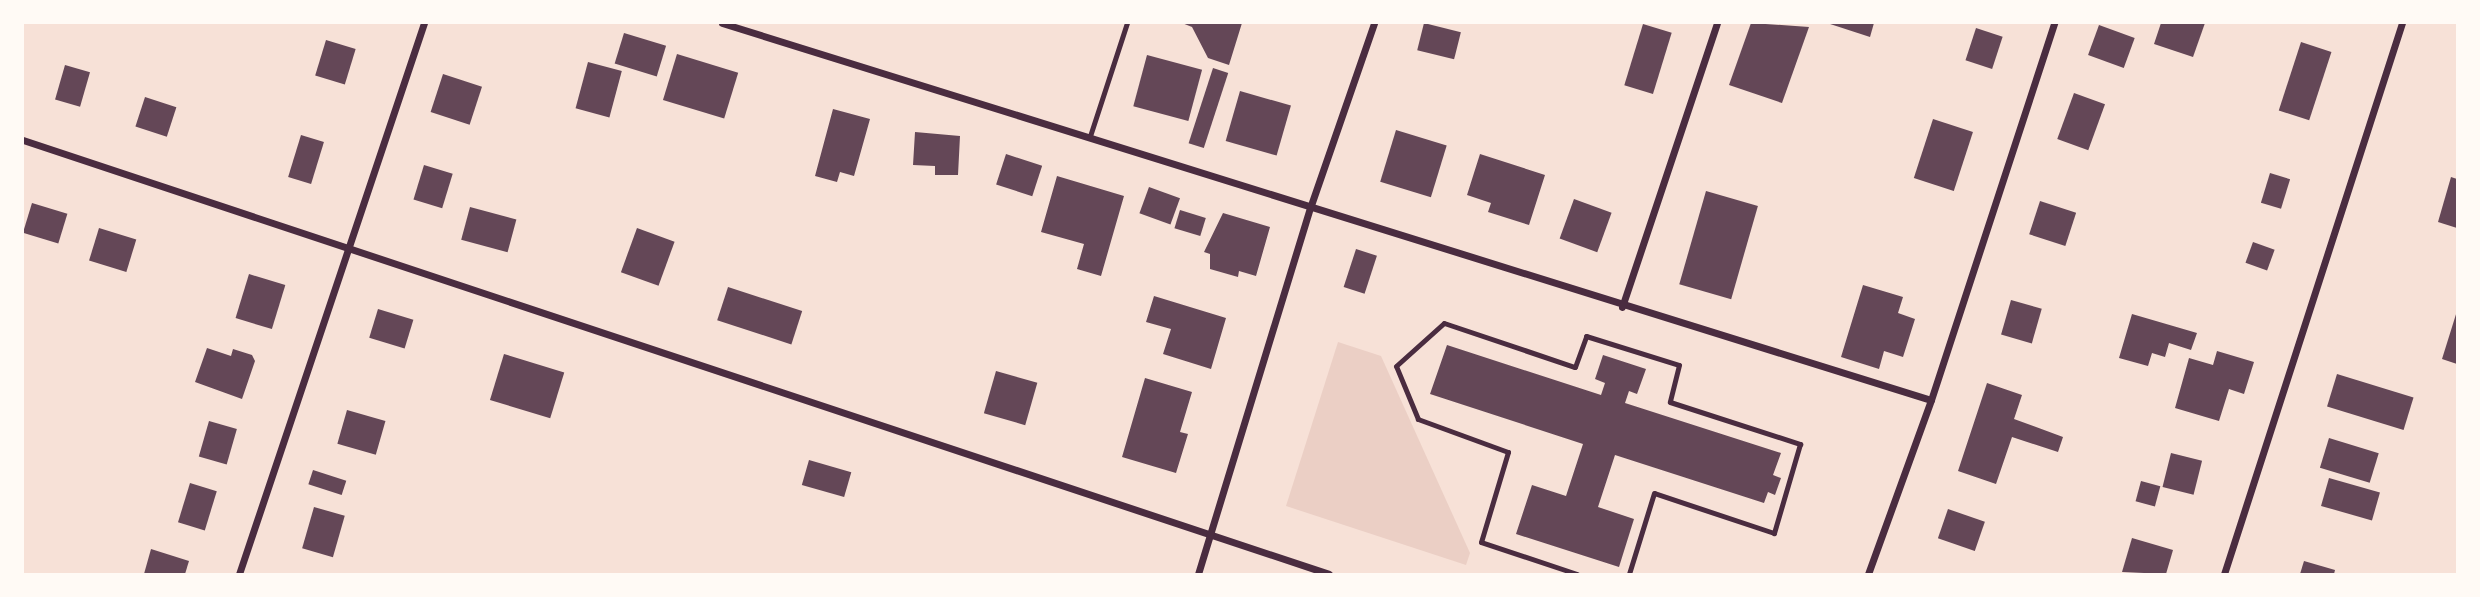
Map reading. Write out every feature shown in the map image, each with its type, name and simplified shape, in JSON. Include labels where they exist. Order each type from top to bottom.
[{"type":"street","points":[[239,574],[424,23]]},
{"type":"street","points":[[722,23],[1090,136],[1622,307],[1931,400]]},
{"type":"street","points":[[1198,574],[1310,208],[1374,23]]},
{"type":"street","points":[[1622,307],[1717,23]]},
{"type":"street","points":[[1868,574],[1931,400],[2054,23]]},
{"type":"street","points":[[2224,574],[2402,23]]},
{"type":"street","points":[[23,140],[1329,574]]},
{"type":"lane","points":[[1090,136],[1126,23]]},
{"type":"lane","points":[[1577,574],[1557,571],[1481,542],[1508,452],[1418,419],[1396,366],[1444,323],[1575,367],[1586,336],[1679,365],[1670,402],[1800,444],[1774,533],[1654,493],[1629,574]]},
{"type":"shaded area","points":[[1338,342],[1381,356],[1470,553],[1466,565],[1286,506]]},
{"type":"building","points":[[1182,23],[1242,23],[1229,65],[1208,58],[1192,27]]},
{"type":"building","points":[[1424,23],[1461,32],[1454,59],[1417,50]]},
{"type":"building","points":[[1751,23],[1809,27],[1782,103],[1729,85]]},
{"type":"building","points":[[1827,23],[1874,23],[1870,37]]},
{"type":"building","points":[[2161,23],[2205,23],[2193,57],[2154,44]]},
{"type":"building","points":[[1643,24],[1672,33],[1653,94],[1624,85]]},
{"type":"building","points":[[2099,25],[2135,38],[2124,68],[2088,55]]},
{"type":"building","points":[[1976,28],[2003,37],[1992,69],[1965,60]]},
{"type":"building","points":[[624,33],[666,46],[657,76],[615,64]]},
{"type":"building","points":[[326,40],[356,49],[345,84],[315,75]]},
{"type":"building","points":[[2301,42],[2331,52],[2309,120],[2279,110]]},
{"type":"building","points":[[677,54],[738,73],[724,119],[663,100]]},
{"type":"building","points":[[1147,55],[1202,70],[1188,121],[1133,106]]},
{"type":"building","points":[[588,62],[622,71],[609,117],[576,108]]},
{"type":"building","points":[[65,65],[90,72],[80,107],[55,100]]},
{"type":"building","points":[[1213,68],[1228,73],[1204,148],[1189,143]]},
{"type":"building","points":[[443,74],[482,87],[470,125],[431,112]]},
{"type":"building","points":[[1240,91],[1291,106],[1277,156],[1226,141]]},
{"type":"building","points":[[2074,93],[2105,104],[2088,150],[2057,139]]},
{"type":"building","points":[[145,97],[176,107],[167,137],[135,126]]},
{"type":"building","points":[[833,109],[870,119],[854,176],[840,172],[837,182],[815,176]]},
{"type":"building","points":[[1933,119],[1973,132],[1954,191],[1914,178]]},
{"type":"building","points":[[1396,130],[1447,145],[1431,197],[1380,182]]},
{"type":"building","points":[[915,132],[960,136],[958,175],[935,175],[935,166],[913,165]]},
{"type":"building","points":[[301,135],[324,142],[311,184],[288,177]]},
{"type":"building","points":[[1006,154],[1042,166],[1032,196],[996,184]]},
{"type":"building","points":[[1480,154],[1545,175],[1529,225],[1488,212],[1491,203],[1467,195]]},
{"type":"building","points":[[424,165],[453,174],[442,208],[413,199]]},
{"type":"building","points":[[2270,173],[2290,179],[2281,209],[2261,203]]},
{"type":"building","points":[[1057,176],[1124,196],[1101,276],[1077,269],[1084,244],[1041,232]]},
{"type":"building","points":[[2451,177],[2457,179],[2457,228],[2438,222]]},
{"type":"building","points":[[1149,187],[1180,198],[1170,225],[1139,213]]},
{"type":"building","points":[[1706,191],[1758,206],[1731,299],[1679,284]]},
{"type":"building","points":[[1574,199],[1612,213],[1597,252],[1560,238]]},
{"type":"building","points":[[2040,201],[2076,213],[2065,246],[2029,234]]},
{"type":"building","points":[[32,203],[67,214],[58,243],[23,233]]},
{"type":"building","points":[[470,207],[516,219],[508,252],[461,240]]},
{"type":"building","points":[[1180,210],[1206,218],[1200,236],[1174,228]]},
{"type":"building","points":[[1223,213],[1270,227],[1256,276],[1239,271],[1238,277],[1210,269],[1210,254],[1204,252]]},
{"type":"building","points":[[99,228],[136,239],[126,272],[89,261]]},
{"type":"building","points":[[637,228],[675,242],[659,286],[621,272]]},
{"type":"building","points":[[2253,242],[2275,250],[2267,271],[2245,263]]},
{"type":"building","points":[[1356,249],[1377,256],[1365,294],[1344,287]]},
{"type":"building","points":[[249,274],[285,285],[272,329],[236,318]]},
{"type":"building","points":[[1863,285],[1903,297],[1898,313],[1915,319],[1903,357],[1884,351],[1879,369],[1841,357]]},
{"type":"building","points":[[728,287],[802,311],[791,344],[717,320]]},
{"type":"building","points":[[1154,296],[1226,318],[1211,369],[1163,354],[1171,329],[1146,322]]},
{"type":"building","points":[[2011,300],[2042,309],[2032,343],[2001,335]]},
{"type":"building","points":[[378,309],[413,320],[405,349],[369,338]]},
{"type":"building","points":[[2457,311],[2457,364],[2442,359]]},
{"type":"building","points":[[2132,314],[2197,333],[2191,350],[2169,343],[2165,357],[2152,353],[2148,366],[2119,358]]},
{"type":"building","points":[[1447,345],[1601,395],[1605,383],[1595,379],[1603,355],[1646,369],[1637,394],[1629,391],[1625,403],[1781,453],[1773,475],[1781,478],[1775,495],[1768,492],[1764,503],[1615,455],[1598,507],[1634,519],[1619,567],[1516,534],[1532,485],[1566,496],[1583,444],[1430,394]]},
{"type":"building","points":[[207,348],[231,356],[233,349],[252,355],[255,361],[242,399],[195,382]]},
{"type":"building","points":[[2217,351],[2254,362],[2244,394],[2229,389],[2219,421],[2175,408],[2189,358],[2213,365]]},
{"type":"building","points":[[504,354],[564,372],[550,418],[490,400]]},
{"type":"building","points":[[996,371],[1037,383],[1025,425],[984,413]]},
{"type":"building","points":[[2337,374],[2414,397],[2404,430],[2327,407]]},
{"type":"building","points":[[1145,378],[1192,392],[1180,432],[1188,434],[1176,473],[1122,457]]},
{"type":"building","points":[[1987,383],[2022,395],[2014,419],[2063,437],[2058,452],[2012,437],[1996,484],[1958,471]]},
{"type":"building","points":[[347,410],[385,421],[376,455],[337,444]]},
{"type":"building","points":[[209,421],[237,429],[227,465],[199,457]]},
{"type":"building","points":[[2329,438],[2379,453],[2370,483],[2320,468]]},
{"type":"building","points":[[2171,453],[2202,461],[2194,495],[2163,487]]},
{"type":"building","points":[[809,460],[851,472],[844,497],[802,485]]},
{"type":"building","points":[[313,470],[346,481],[342,495],[308,484]]},
{"type":"building","points":[[2329,478],[2380,493],[2372,520],[2321,506]]},
{"type":"building","points":[[2141,481],[2160,486],[2155,506],[2136,501]]},
{"type":"building","points":[[190,483],[217,491],[205,530],[178,522]]},
{"type":"building","points":[[314,507],[345,516],[333,557],[302,548]]},
{"type":"building","points":[[1948,509],[1985,522],[1975,551],[1938,538]]},
{"type":"building","points":[[2132,538],[2173,550],[2166,574],[2122,572]]},
{"type":"building","points":[[151,549],[189,561],[185,574],[144,574]]},
{"type":"building","points":[[2304,561],[2335,570],[2334,574],[2300,574]]}]
